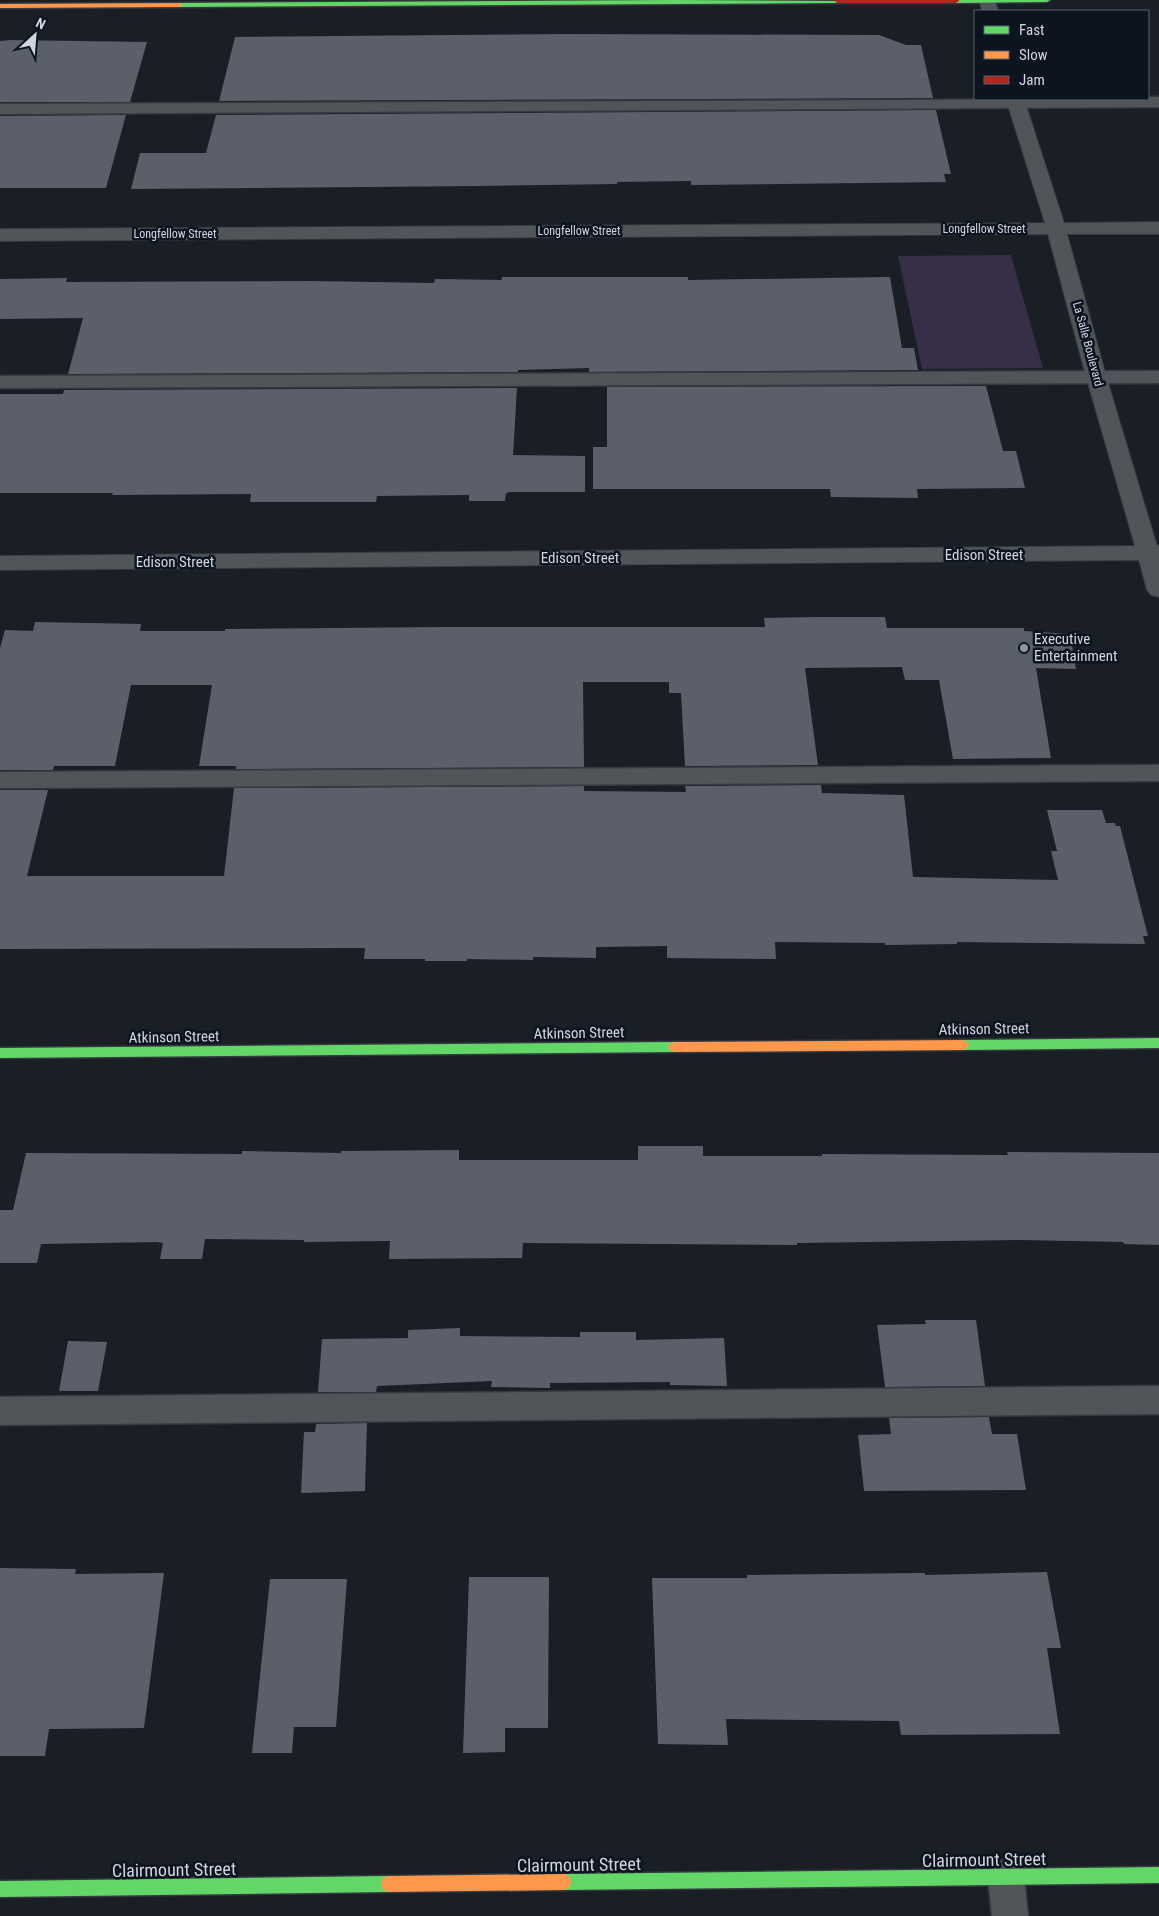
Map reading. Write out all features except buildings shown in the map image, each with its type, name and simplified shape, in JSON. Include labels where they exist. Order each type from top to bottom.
[{"type":"street","points":[[0,6],[428,1],[988,4],[1047,0]]},
{"type":"street","name":"La Salle Boulevard","points":[[1016,101],[1056,229],[1096,376],[1154,554],[1159,590]]},
{"type":"street","name":"Longfellow Street","points":[[0,235],[1159,228]]},
{"type":"street","name":"Edison Street","points":[[0,563],[1154,554]]},
{"type":"street","name":"Atkinson Street","points":[[0,1053],[1159,1043]]},
{"type":"street","name":"Clairmount Street","points":[[0,1889],[1159,1875]]},
{"type":"lane","points":[[0,109],[1016,101],[1159,102]]},
{"type":"lane","points":[[0,382],[1159,377]]},
{"type":"lane","points":[[0,780],[1159,773]]},
{"type":"lane","points":[[0,1410],[1159,1400]]},
{"type":"lane","points":[[1006,1877],[1010,1916]]},
{"type":"shaded area","points":[[1011,255],[1043,368],[922,369],[898,256]]},
{"type":"traffic: fast","points":[[956,1],[1047,0]]},
{"type":"traffic: fast","points":[[180,5],[837,1]]},
{"type":"traffic: fast","points":[[963,1045],[1159,1043]]},
{"type":"traffic: fast","points":[[0,1053],[674,1047]]},
{"type":"traffic: fast","points":[[563,1882],[1159,1875]]},
{"type":"traffic: fast","points":[[0,1889],[389,1884]]},
{"type":"traffic: slow","points":[[0,6],[180,5]]},
{"type":"traffic: slow","points":[[674,1047],[963,1045]]},
{"type":"traffic: slow","points":[[389,1884],[563,1882]]},
{"type":"traffic: jam","points":[[837,1],[956,1]]},
{"type":"place","name":"Executive Entertainment","points":[[1024,648]]}]
